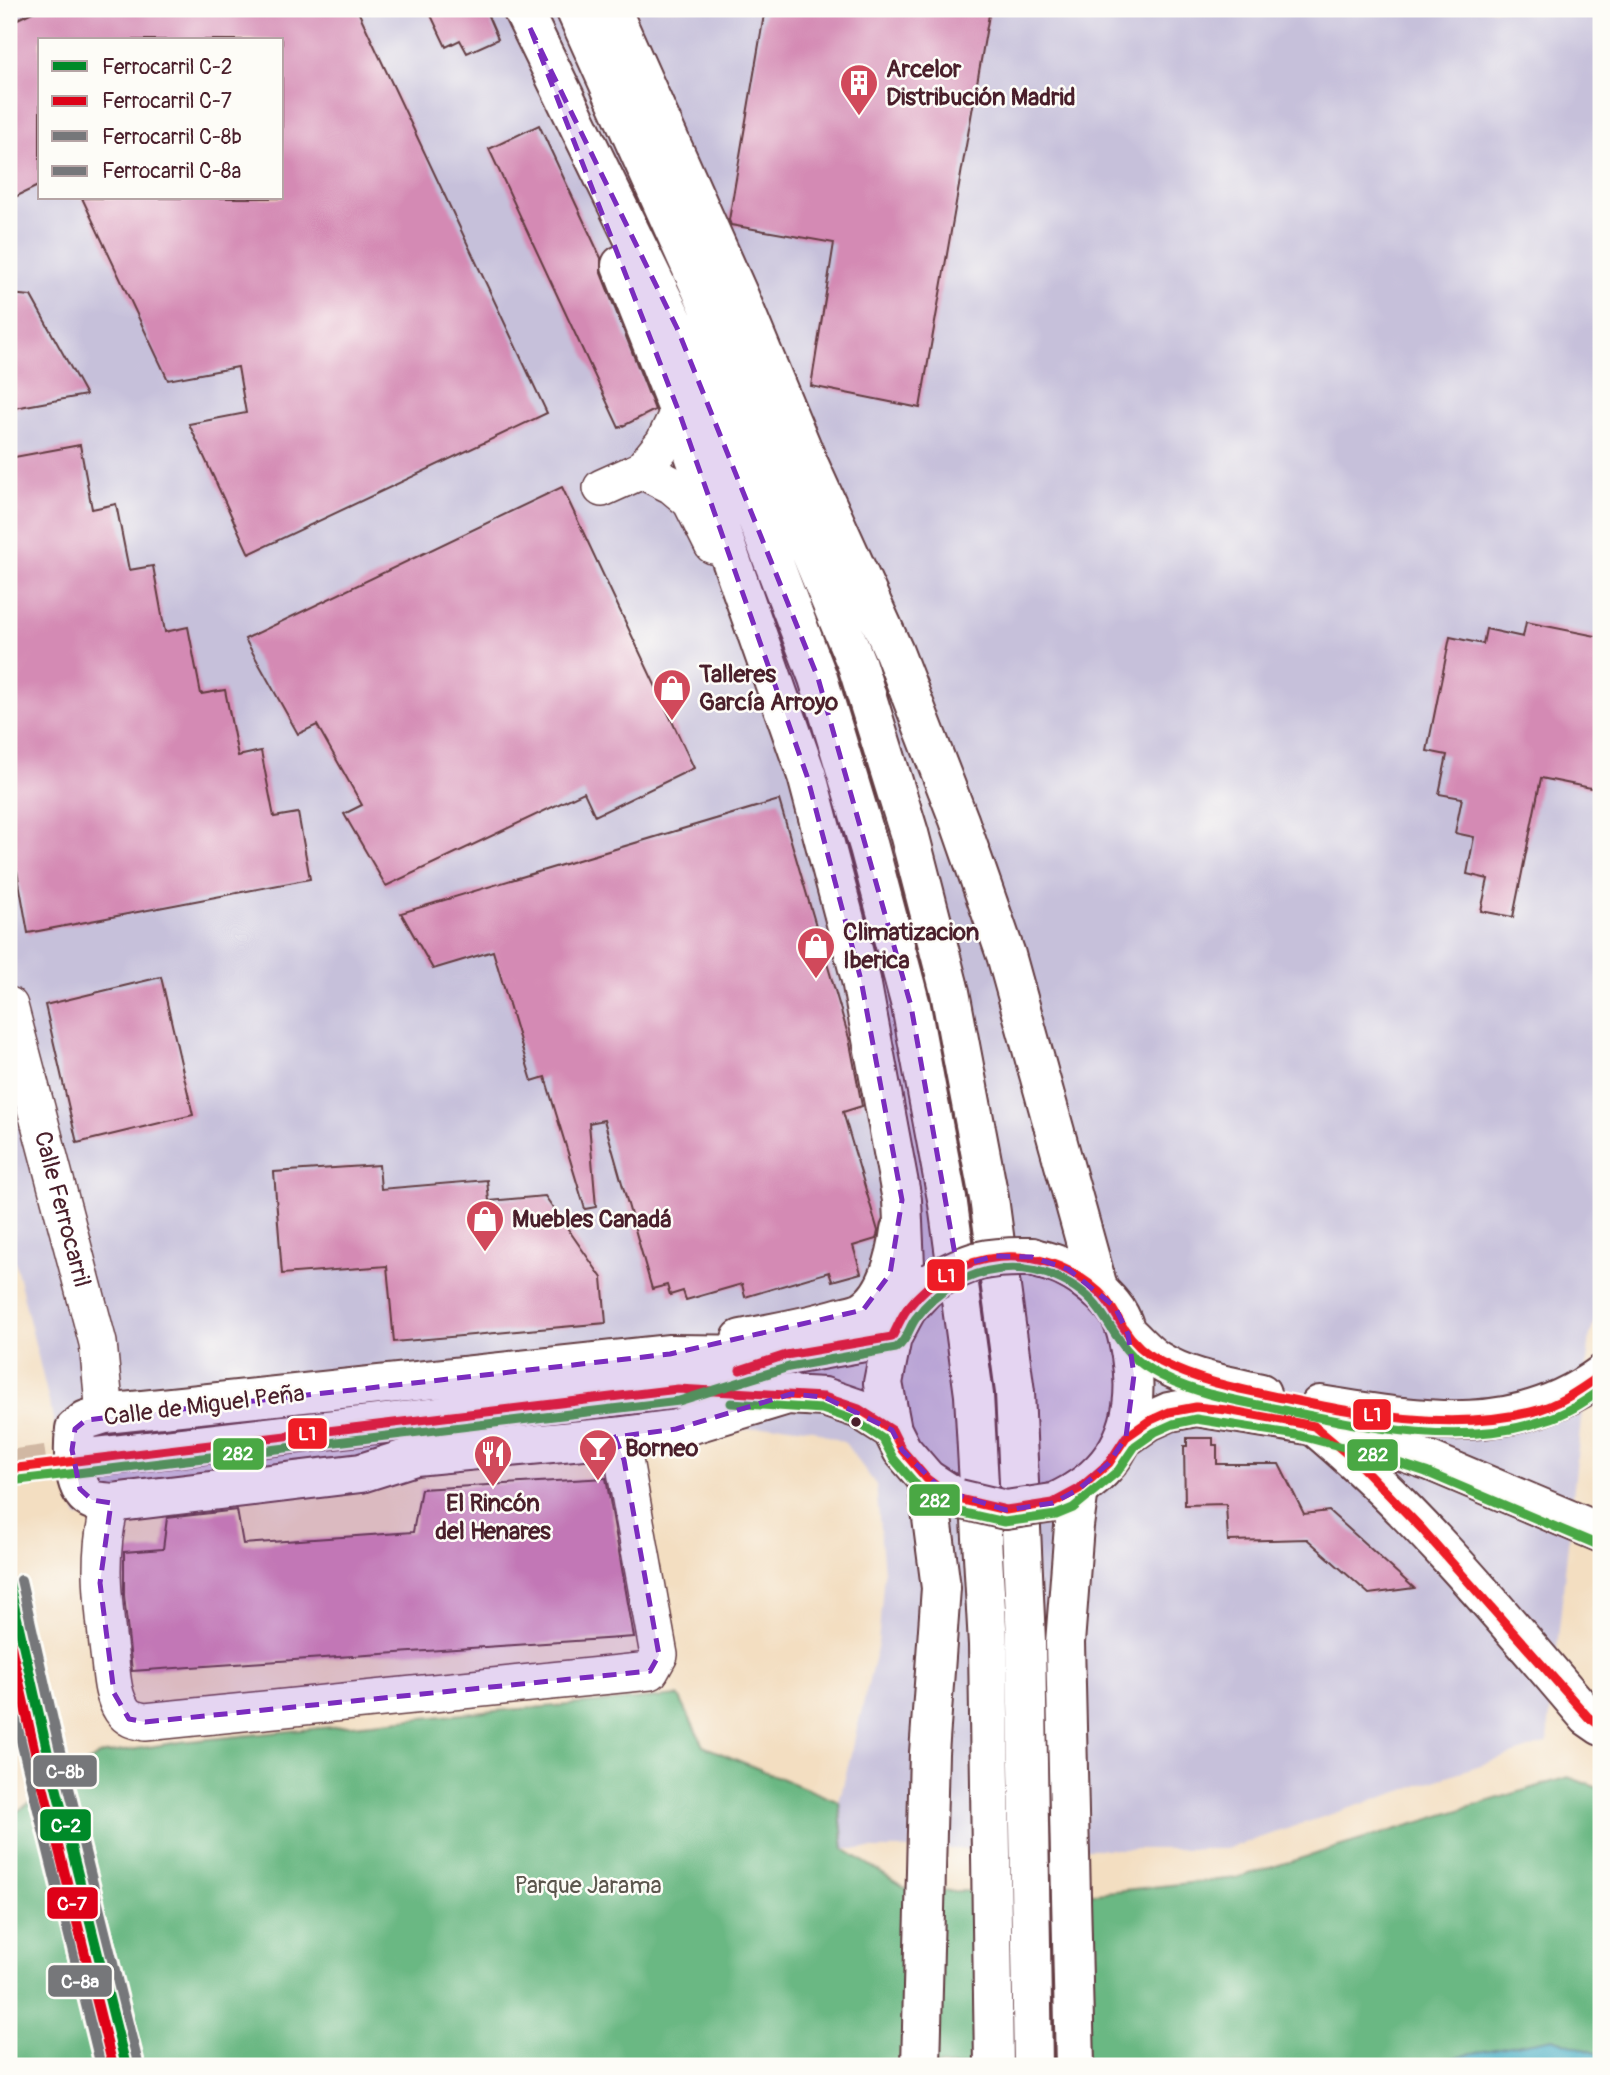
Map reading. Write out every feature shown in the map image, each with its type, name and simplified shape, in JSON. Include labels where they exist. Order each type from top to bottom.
[{"type":"main road","points":[[575,9],[715,320],[857,665],[909,834],[950,992],[989,1198],[1015,1392],[1026,1641],[1033,2066]]},
{"type":"main road","points":[[611,9],[739,296],[807,460],[894,652],[954,807],[1006,955],[1098,1291]]},
{"type":"main road","points":[[95,1457],[786,1355],[910,1309],[962,1265],[996,1256],[1032,1257],[1068,1269],[1115,1307],[1128,1334],[1134,1376],[1126,1437],[1109,1463],[1066,1496],[1006,1510],[959,1499],[927,1479],[902,1450],[892,1430],[883,1383],[910,1309],[902,1200],[861,980],[807,776],[679,412],[526,18]]},
{"type":"main road","points":[[526,18],[677,328],[745,488],[818,678],[869,847],[911,1006],[948,1204],[974,1395],[988,1645],[994,2066]]},
{"type":"main road","points":[[674,1371],[863,1310],[878,1294],[890,1275],[898,1245],[902,1200]]},
{"type":"main road","points":[[1128,1334],[1156,1359],[1198,1378],[1305,1402],[1411,1418],[1481,1420],[1532,1412],[1558,1403],[1601,1376]]},
{"type":"main road","points":[[674,1371],[791,1394],[824,1397],[859,1409],[892,1430]]},
{"type":"main road","name":"Calle de Miguel Peña","points":[[111,1503],[92,1500],[80,1489],[72,1450],[75,1429],[86,1420],[105,1414],[674,1371]]},
{"type":"main road","points":[[111,1503],[361,1473],[415,1456],[676,1429],[791,1394]]},
{"type":"main road","points":[[1126,1437],[1149,1421],[1169,1412],[1196,1407],[1314,1426],[1378,1443],[1430,1461],[1601,1534]]},
{"type":"main road","points":[[1314,1426],[1359,1464],[1457,1568],[1588,1717],[1601,1726]]},
{"type":"main road","points":[[921,2066],[929,1753],[941,1588],[927,1479]]},
{"type":"main road","points":[[1066,1496],[1074,1527],[1065,1643],[1075,2065]]},
{"type":"street","points":[[602,488],[642,471],[664,443],[679,412]]},
{"type":"street","points":[[642,471],[672,485],[691,501],[746,608]]},
{"type":"street","name":"Calle Ferrocarril","points":[[9,1006],[98,1343],[105,1414]]},
{"type":"street","points":[[111,1503],[103,1528],[100,1583],[114,1693],[122,1711],[130,1719],[145,1722],[650,1671],[659,1655],[624,1460],[615,1437]]},
{"type":"highlighted area","points":[[530,28],[677,328],[818,678],[911,1006],[957,1266],[996,1256],[1032,1257],[1068,1269],[1115,1307],[1128,1334],[1134,1375],[1126,1437],[1109,1463],[1079,1489],[1053,1503],[1006,1510],[942,1490],[902,1450],[892,1430],[824,1397],[791,1394],[676,1429],[615,1437],[624,1460],[659,1655],[650,1671],[145,1722],[129,1719],[114,1693],[100,1583],[111,1503],[92,1500],[80,1489],[72,1450],[75,1429],[86,1420],[670,1354],[863,1310],[890,1274],[902,1200],[861,980],[807,776],[679,412]]},
{"type":"shaded area","points":[[9,9],[1601,9],[1601,1304],[1590,1335],[1547,1743],[1226,1849],[844,1849],[839,1802],[878,1644],[884,1572],[876,1485],[845,1443],[812,1429],[782,1425],[77,1517],[9,1237]]},
{"type":"green space","name":"Parque Jarama","points":[[679,1696],[703,1746],[839,1802],[844,1849],[905,1888],[1096,1893],[1236,1878],[1568,1777],[1601,1789],[1601,2066],[9,2066],[9,1817],[99,1755],[180,1742]]},
{"type":"water","points":[[1553,2038],[1601,2055],[1601,2066],[1433,2066],[1462,2055]]},
{"type":"building","points":[[39,9],[357,9],[547,413],[249,554],[189,424],[246,413],[238,367],[168,380],[83,200],[284,200],[284,38],[38,38],[38,186],[9,200],[9,23]]},
{"type":"building","points":[[428,9],[485,9],[498,39],[467,53],[460,40],[446,47]]},
{"type":"building","name":"Arcelor Distribución Madrid","points":[[765,9],[990,9],[920,408],[811,386],[834,243],[731,225],[729,220]]},
{"type":"building","points":[[539,125],[601,258],[601,273],[655,410],[619,428],[489,149]]},
{"type":"building","points":[[9,294],[31,296],[86,395],[9,409]]},
{"type":"building","points":[[80,445],[92,509],[116,504],[129,570],[153,566],[165,632],[188,627],[201,694],[225,690],[238,756],[261,751],[274,817],[298,813],[310,879],[28,933],[17,871],[12,872],[9,857],[9,458]]},
{"type":"building","points":[[562,487],[694,768],[595,816],[584,792],[386,886],[344,814],[362,805],[317,725],[298,734],[245,639]]},
{"type":"building","points":[[1526,622],[1601,637],[1601,790],[1541,778],[1513,917],[1481,911],[1488,879],[1467,874],[1474,837],[1455,833],[1462,798],[1439,794],[1447,755],[1427,751],[1450,637],[1483,644],[1486,629],[1523,637]]},
{"type":"building","points":[[779,800],[849,1038],[862,1106],[843,1112],[878,1231],[876,1239],[853,1246],[861,1273],[832,1281],[829,1272],[745,1297],[742,1284],[686,1300],[683,1291],[670,1295],[667,1285],[652,1289],[604,1120],[589,1123],[596,1207],[585,1209],[545,1077],[532,1081],[493,951],[433,969],[401,913]]},
{"type":"building","points":[[161,977],[193,1115],[77,1143],[45,1005]]},
{"type":"building","name":"Muebles Canadá","points":[[379,1165],[381,1189],[487,1180],[489,1201],[545,1196],[602,1278],[606,1323],[394,1342],[387,1266],[282,1274],[274,1172]]},
{"type":"building","points":[[1187,1438],[1213,1438],[1213,1445],[1217,1445],[1217,1464],[1279,1464],[1304,1514],[1329,1511],[1414,1588],[1369,1594],[1307,1539],[1228,1541],[1226,1504],[1185,1505],[1184,1446],[1187,1446]]},
{"type":"building","points":[[606,1478],[634,1637],[132,1671],[124,1595],[124,1552],[163,1549],[167,1518],[237,1510],[243,1544],[413,1532],[421,1489]]},
{"type":"tunnel","points":[[9,1469],[95,1457]]},
{"type":"rail line","name":"C-8b","points":[[21,1580],[63,1764],[138,2063]]},
{"type":"rail line","name":"C-2","points":[[9,1583],[51,1767],[126,2066]]},
{"type":"rail line","name":"C-7","points":[[9,1637],[39,1770],[113,2066]]},
{"type":"rail line","name":"C-8a","points":[[9,1692],[101,2066]]},
{"type":"transit line","name":"L1","points":[[740,1370],[786,1355],[892,1337],[907,1309],[927,1288],[949,1273],[974,1262],[999,1257],[1025,1258],[1051,1264],[1076,1275],[1103,1296],[1140,1347],[1155,1359],[1175,1369],[1218,1384],[1309,1403],[1436,1421],[1499,1418],[1550,1406],[1601,1375]]},
{"type":"transit line","name":"282","points":[[10,1481],[679,1401],[789,1367],[896,1348],[903,1342],[924,1308],[943,1291],[977,1274],[1015,1268],[1056,1277],[1081,1291],[1100,1311],[1134,1357],[1165,1378],[1212,1395],[1310,1416],[1412,1432],[1480,1433],[1513,1429],[1553,1417],[1601,1390]]},
{"type":"transit line","name":"L1","points":[[9,1469],[678,1389],[824,1397],[859,1409],[892,1430],[902,1450],[927,1479],[942,1490],[959,1499],[1006,1510],[1053,1503],[1079,1489],[1109,1463],[1126,1437],[1149,1421],[1169,1412],[1196,1407],[1227,1410],[1314,1426],[1359,1464],[1421,1528],[1588,1717],[1601,1726]]},
{"type":"transit line","name":"282","points":[[731,1403],[822,1409],[854,1420],[883,1439],[893,1458],[919,1488],[935,1500],[955,1511],[1004,1522],[1056,1515],[1073,1508],[1118,1471],[1135,1446],[1173,1424],[1196,1419],[1297,1435],[1374,1455],[1426,1472],[1596,1544]]},
{"type":"place","name":"Arcelor Distribución Madrid","points":[[859,117]]},
{"type":"place","name":"Talleres García Arroyo","points":[[672,722]]},
{"type":"place","name":"Climatizacion Iberica","points":[[816,980]]},
{"type":"place","name":"Muebles Canadá","points":[[485,1253]]},
{"type":"place","name":"Borneo","points":[[598,1482]]},
{"type":"place","name":"El Rincón del Henares","points":[[493,1488]]}]
